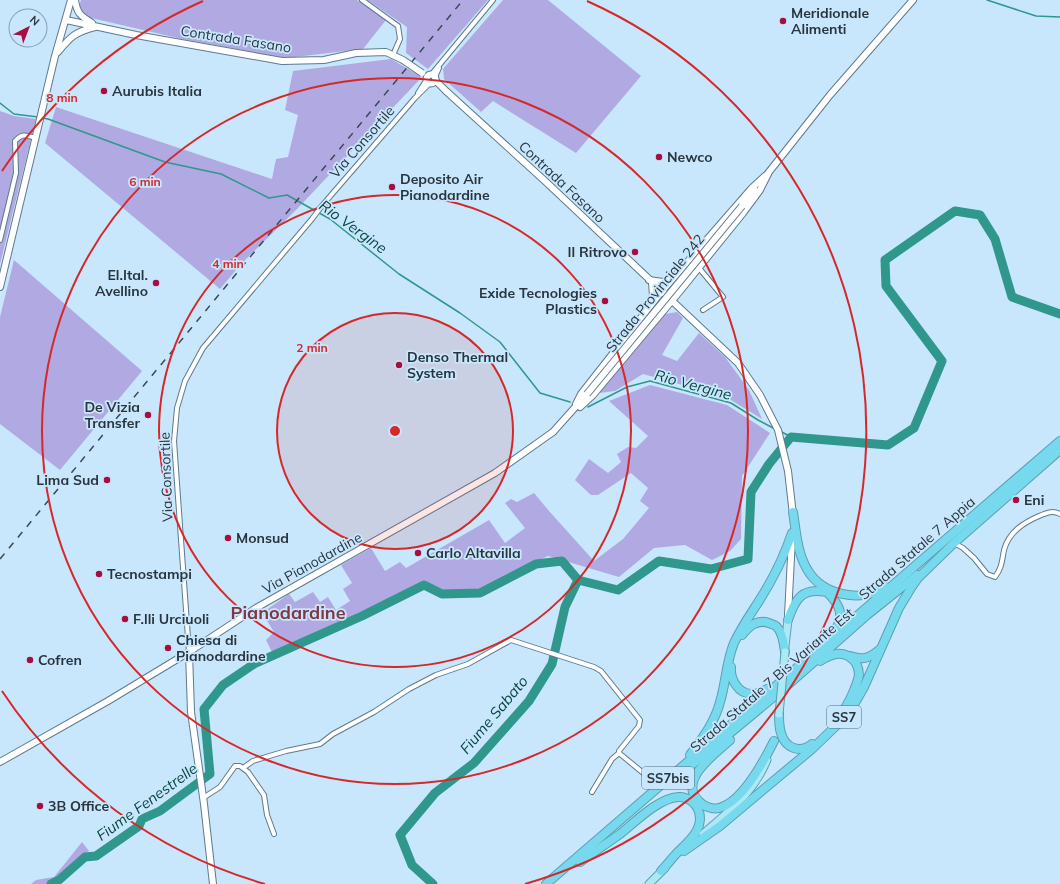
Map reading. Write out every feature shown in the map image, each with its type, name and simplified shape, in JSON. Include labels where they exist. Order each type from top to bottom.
[{"type":"highway","name":"Strada Statale 7 Appia","points":[[792,676],[812,655],[1060,442]]},
{"type":"highway","name":"Strada Statale 7 Appia","points":[[954,543],[1060,450]]},
{"type":"highway","points":[[793,512],[800,555],[807,570],[827,588],[838,593],[859,595],[876,592],[924,559]]},
{"type":"highway","points":[[673,774],[689,756],[713,721],[720,704],[728,664],[734,644],[744,624],[780,566],[792,533]]},
{"type":"highway","name":"SS7","points":[[684,851],[720,826],[759,794],[812,749],[838,724],[852,708],[864,687],[891,624],[911,588],[929,566],[954,543]]},
{"type":"highway","name":"Strada Statale 7 Bis Variante Est","points":[[546,884],[673,774],[954,543]]},
{"type":"highway","points":[[788,620],[798,598],[812,590],[827,592],[835,600],[838,605],[840,621],[836,629],[812,655]]},
{"type":"highway","name":"SS7","points":[[785,652],[781,635],[777,627],[764,622],[757,622],[750,626],[741,637],[732,661],[731,669],[734,683],[742,691],[751,694],[759,693],[792,676]]},
{"type":"highway","points":[[792,676],[832,654],[842,654],[860,659],[870,657],[880,650]]},
{"type":"highway","points":[[779,714],[781,733],[789,746],[795,749],[803,749],[809,747],[818,740],[844,709],[856,685],[859,674],[858,668],[849,656]]},
{"type":"highway","name":"Strada Statale 7 Bis Variante Est","points":[[553,884],[782,690],[792,676]]},
{"type":"highway","points":[[774,741],[758,770],[742,791],[731,802],[722,808],[714,808],[706,807],[696,798],[692,781],[696,773],[782,690]]},
{"type":"highway","points":[[580,862],[656,806],[679,796],[684,797],[692,802],[696,807],[699,813],[699,826],[692,837],[661,871]]},
{"type":"main road","name":"SS7","points":[[649,884],[661,871],[747,794],[761,774],[774,741],[779,714],[788,620]]},
{"type":"street","points":[[0,287],[55,56],[72,0]]},
{"type":"street","points":[[75,0],[80,16],[97,26]]},
{"type":"street","points":[[362,0],[398,26],[400,40],[393,55]]},
{"type":"street","name":"Via Consortile","points":[[189,652],[174,441],[177,408],[185,381],[203,348],[320,207],[431,79],[443,60],[493,0]]},
{"type":"street","points":[[569,416],[581,394],[662,291],[752,188],[768,174],[830,96],[913,0]]},
{"type":"street","name":"Contrada Fasano","points":[[66,20],[136,35],[282,61],[324,60],[356,53],[386,52],[403,60],[422,72],[446,91],[545,181],[650,281],[673,300],[738,363],[760,394],[778,430],[788,471],[792,502],[793,512],[788,620]]},
{"type":"street","points":[[55,56],[73,35],[97,26]]},
{"type":"street","points":[[0,240],[16,174],[15,141],[19,136],[25,135],[36,138]]},
{"type":"street","points":[[569,416],[593,395],[665,310],[760,190],[768,174]]},
{"type":"street","name":"Strada Provinciale 242","points":[[569,416],[768,174]]},
{"type":"street","points":[[699,268],[723,297],[703,310]]},
{"type":"street","points":[[651,306],[653,296],[650,281],[663,282],[672,279]]},
{"type":"street","points":[[665,310],[683,310],[680,300],[680,291]]},
{"type":"street","name":"Via Pianodardine","points":[[0,762],[108,701],[189,652],[256,608],[495,473],[553,432],[569,416]]},
{"type":"street","points":[[954,543],[969,553],[987,574],[995,577],[1001,570],[1005,548],[1014,531],[1025,523],[1047,513],[1053,512],[1060,514]]},
{"type":"street","points":[[243,768],[253,761],[286,751],[320,744],[333,734],[374,712],[409,689],[436,675],[468,664],[511,640],[594,667],[600,671],[640,720],[639,726],[619,753],[612,759],[592,792]]},
{"type":"street","points":[[189,652],[191,712],[202,788],[213,884]]},
{"type":"street","points":[[619,753],[659,786]]},
{"type":"street","points":[[203,798],[220,787],[235,766],[243,768],[248,772],[264,795],[267,815],[274,834]]},
{"type":"shaded area","points":[[81,0],[357,0],[386,20],[363,49],[286,58],[182,39],[87,17],[79,6]]},
{"type":"shaded area","points":[[367,0],[488,0],[428,69],[406,53],[407,27]]},
{"type":"shaded area","points":[[503,0],[548,0],[641,76],[576,153],[493,101],[481,112],[444,79],[443,69]]},
{"type":"shaded area","points":[[391,59],[422,77],[297,209],[241,264],[220,289],[45,143],[56,107],[272,179],[276,159],[288,157],[298,115],[285,110],[293,71]]},
{"type":"shaded area","points":[[0,111],[14,116],[36,119],[0,264]]},
{"type":"shaded area","points":[[14,260],[142,371],[60,470],[0,424],[0,317]]},
{"type":"shaded area","points":[[677,312],[683,318],[662,355],[677,361],[699,333],[725,357],[749,390],[762,419],[726,397],[643,374],[615,391],[599,393],[665,314]]},
{"type":"shaded area","points":[[650,385],[727,405],[770,433],[742,476],[741,539],[730,551],[712,560],[685,545],[654,548],[619,577],[548,556],[479,590],[446,591],[425,583],[272,652],[266,640],[274,632],[262,613],[289,594],[295,602],[313,592],[320,602],[328,597],[336,610],[350,601],[343,589],[352,583],[341,565],[371,548],[385,571],[400,562],[406,568],[489,520],[505,543],[525,528],[505,503],[511,499],[517,502],[534,493],[594,561],[623,539],[649,508],[640,501],[648,488],[631,473],[598,495],[591,495],[575,480],[589,459],[608,473],[621,462],[617,454],[628,447],[636,448],[648,436],[609,401]]},
{"type":"shaded area","points":[[82,842],[89,851],[58,880],[47,884],[31,884],[36,880],[54,877]]},
{"type":"waterway","points":[[987,0],[1036,16],[1060,17]]},
{"type":"waterway","name":"Rio Vergine","points":[[0,103],[14,114],[38,117]]},
{"type":"waterway","name":"Rio Vergine","points":[[42,118],[165,162],[221,174],[269,198],[287,195],[330,219],[399,274],[460,313],[500,342],[540,393],[570,402]]},
{"type":"waterway","name":"Fiume Sabato","points":[[433,884],[412,865],[400,835],[435,793],[474,763],[529,701],[552,664],[565,607],[578,580],[618,590],[659,561],[711,569],[748,559],[751,492],[769,464],[791,437],[888,445],[914,428],[942,361],[886,286],[885,260],[955,211],[980,215],[995,239],[1012,297],[1060,314]]},
{"type":"waterway","name":"Rio Vergine","points":[[588,407],[627,387],[650,381],[731,403],[775,429]]},
{"type":"waterway","name":"Rio Vergine","points":[[780,431],[791,437]]},
{"type":"waterway","name":"Fiume Fenestrelle","points":[[51,884],[59,880],[85,857],[96,856],[139,826],[142,819],[160,811],[210,774],[204,709],[223,685],[254,664],[362,616],[424,585],[442,594],[480,593],[536,564],[562,561],[578,580]]},
{"type":"railway","points":[[0,559],[463,0]]},
{"type":"place","name":"Meridionale Alimenti","points":[[783,21]]},
{"type":"place","name":"Aurubis Italia","points":[[104,91]]},
{"type":"place","name":"Newco","points":[[659,157]]},
{"type":"place","name":"Deposito Air Pianodardine","points":[[392,187]]},
{"type":"place","name":"Il Ritrovo","points":[[635,252]]},
{"type":"place","name":"El.Ital. Avellino","points":[[156,283]]},
{"type":"place","name":"Exide Tecnologies Plastics","points":[[605,301]]},
{"type":"place","name":"Denso Thermal System","points":[[399,365]]},
{"type":"place","name":"De Vizia Transfer","points":[[148,415]]},
{"type":"place","name":"Lima Sud","points":[[107,480]]},
{"type":"place","name":"Eni","points":[[1016,500]]},
{"type":"place","name":"Monsud","points":[[228,538]]},
{"type":"place","name":"Carlo Altavilla","points":[[418,553]]},
{"type":"place","name":"Tecnostampi","points":[[99,574]]},
{"type":"place","name":"F.lli Urciuoli","points":[[125,619]]},
{"type":"place","name":"Chiesa di Pianodardine","points":[[168,648]]},
{"type":"place","name":"Cofren","points":[[30,660]]},
{"type":"place","name":"3B Office","points":[[40,806]]},
{"type":"district","name":"Pianodardine","points":[[288,613]]}]
